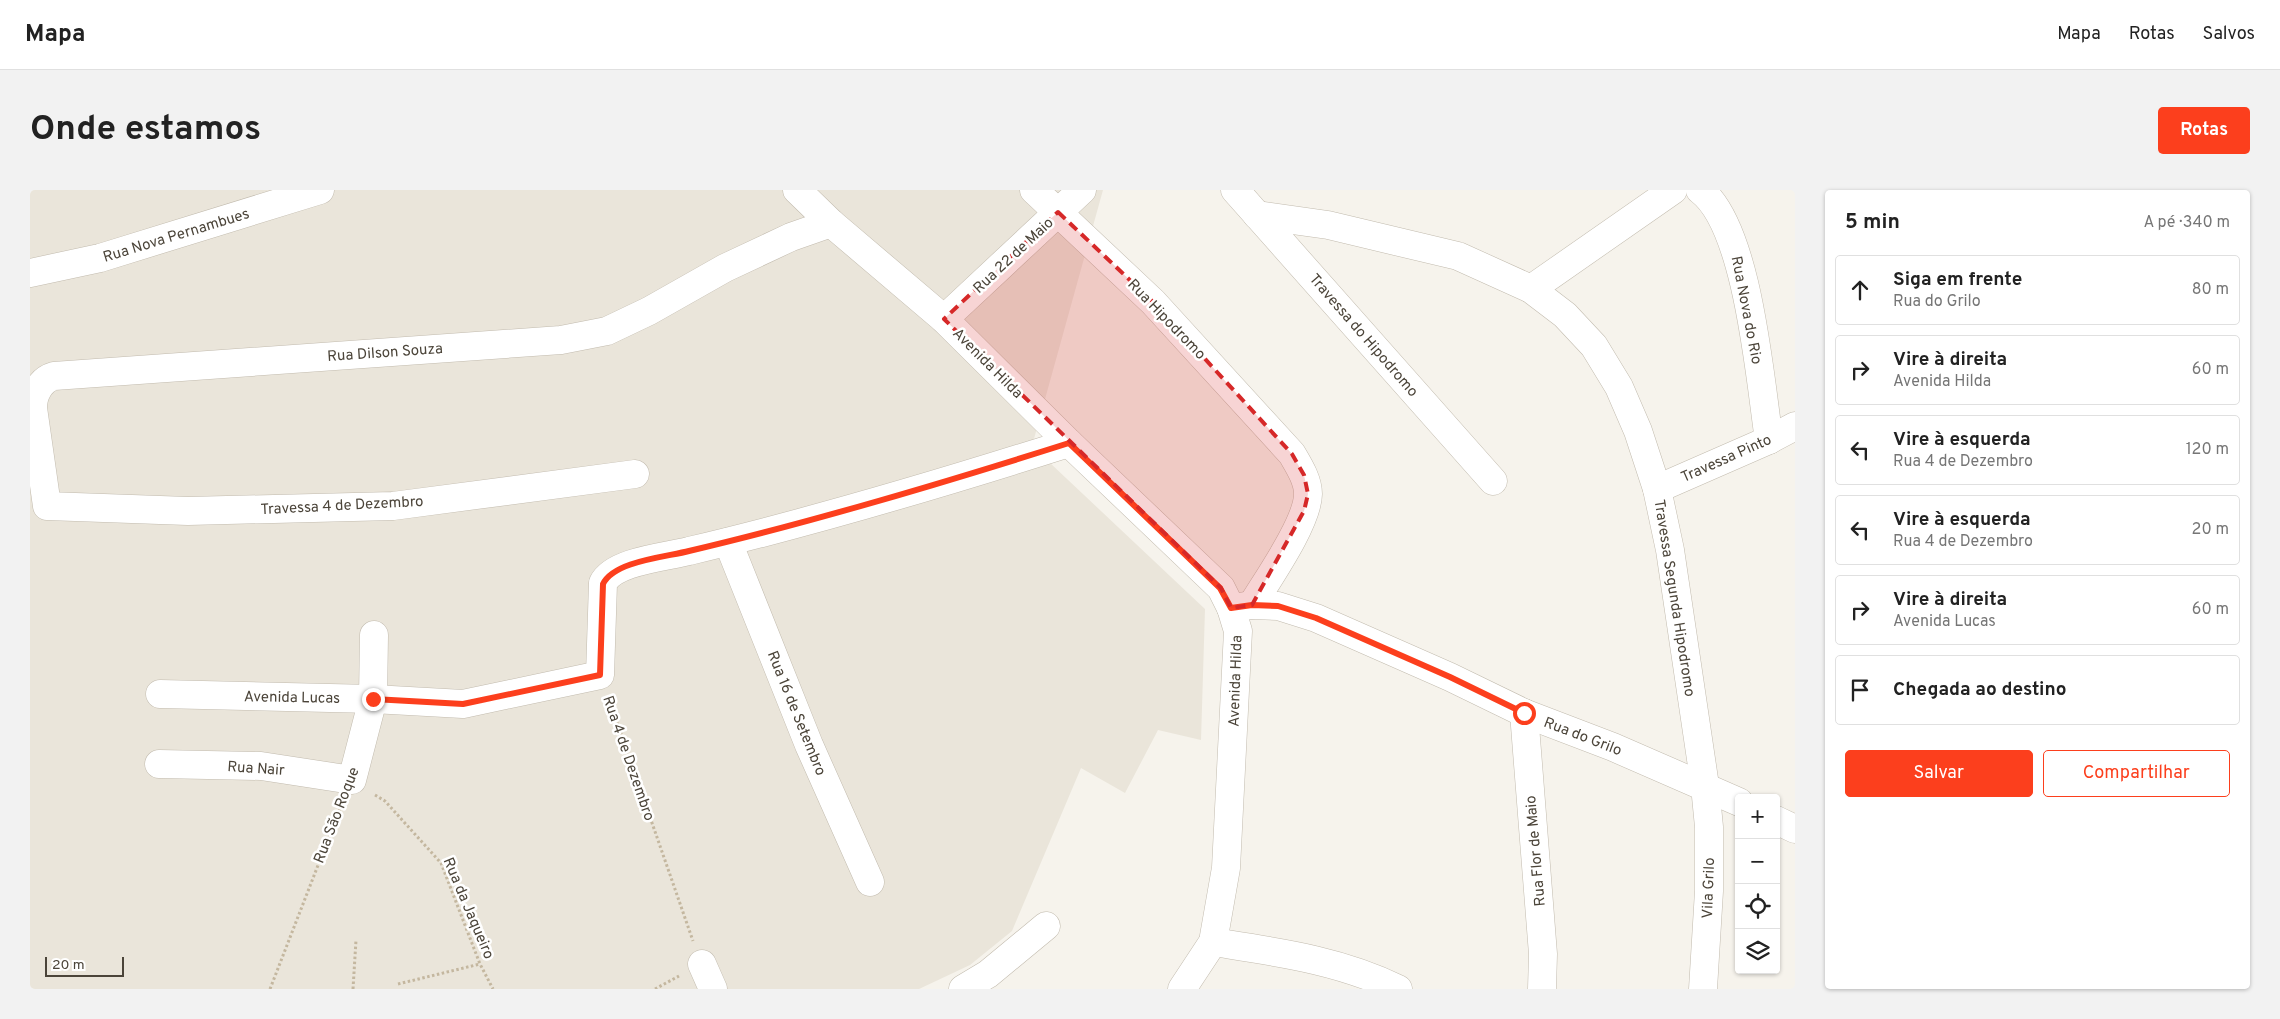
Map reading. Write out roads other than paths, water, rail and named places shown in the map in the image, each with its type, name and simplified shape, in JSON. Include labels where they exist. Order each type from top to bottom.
[{"type":"street","name":"Rua Nova Pernambues","points":[[30,273],[100,258],[320,190]]},
{"type":"street","name":"Avenida Hilda","points":[[797,190],[831,223],[944,319],[1069,443],[1242,607],[1238,631],[1226,868],[1213,942],[1182,989]]},
{"type":"street","name":"Rua Hipodromo","points":[[1034,190],[1153,302],[1292,454],[1304,475],[1308,494],[1304,511],[1296,530],[1242,607]]},
{"type":"street","name":"Rua 22 de Maio","points":[[944,319],[1082,190]]},
{"type":"street","name":"Travessa do Hipodromo","points":[[1235,190],[1493,481]]},
{"type":"street","points":[[1531,289],[1673,190]]},
{"type":"street","name":"Rua Nova do Rio","points":[[1700,190],[1723,218],[1740,264],[1769,440]]},
{"type":"street","name":"Travessa Segunda Hipodromo","points":[[1257,215],[1328,225],[1458,256],[1531,289],[1564,315],[1594,346],[1619,387],[1638,431],[1657,489],[1670,550],[1705,786]]},
{"type":"street","name":"Rua Dilson Souza","points":[[47,506],[33,398],[48,378],[561,340],[607,331],[649,311],[725,268],[791,237],[831,223]]},
{"type":"street","name":"Travessa Pinto","points":[[1657,489],[1769,440],[1795,426]]},
{"type":"street","name":"Rua 4 de Dezembro","points":[[600,675],[602,593],[606,577],[622,567],[728,542],[947,482],[1069,443]]},
{"type":"street","name":"Travessa 4 de Dezembro","points":[[47,506],[188,511],[392,506],[635,474]]},
{"type":"street","name":"Rua 16 de Setembro","points":[[728,542],[809,745],[870,882]]},
{"type":"street","name":"Rua do Grilo","points":[[1242,607],[1278,606],[1316,618],[1450,677],[1524,713],[1613,747],[1735,800]]},
{"type":"street","name":"Rua São Roque","points":[[352,780],[373,699],[374,635]]},
{"type":"street","name":"Avenida Lucas","points":[[160,694],[373,699],[463,704],[600,675]]},
{"type":"street","name":"Rua Flor de Maio","points":[[1524,713],[1543,954],[1542,989]]},
{"type":"street","name":"Rua Nair","points":[[159,764],[261,766],[352,780]]},
{"type":"street","name":"Vila Grilo","points":[[1703,989],[1709,891],[1709,827],[1705,786]]},
{"type":"street","points":[[1780,822],[1795,829]]},
{"type":"street","points":[[963,989],[988,974],[1046,926]]},
{"type":"street","points":[[1213,942],[1327,962],[1378,979],[1398,989]]},
{"type":"street","points":[[702,964],[714,989]]}]
